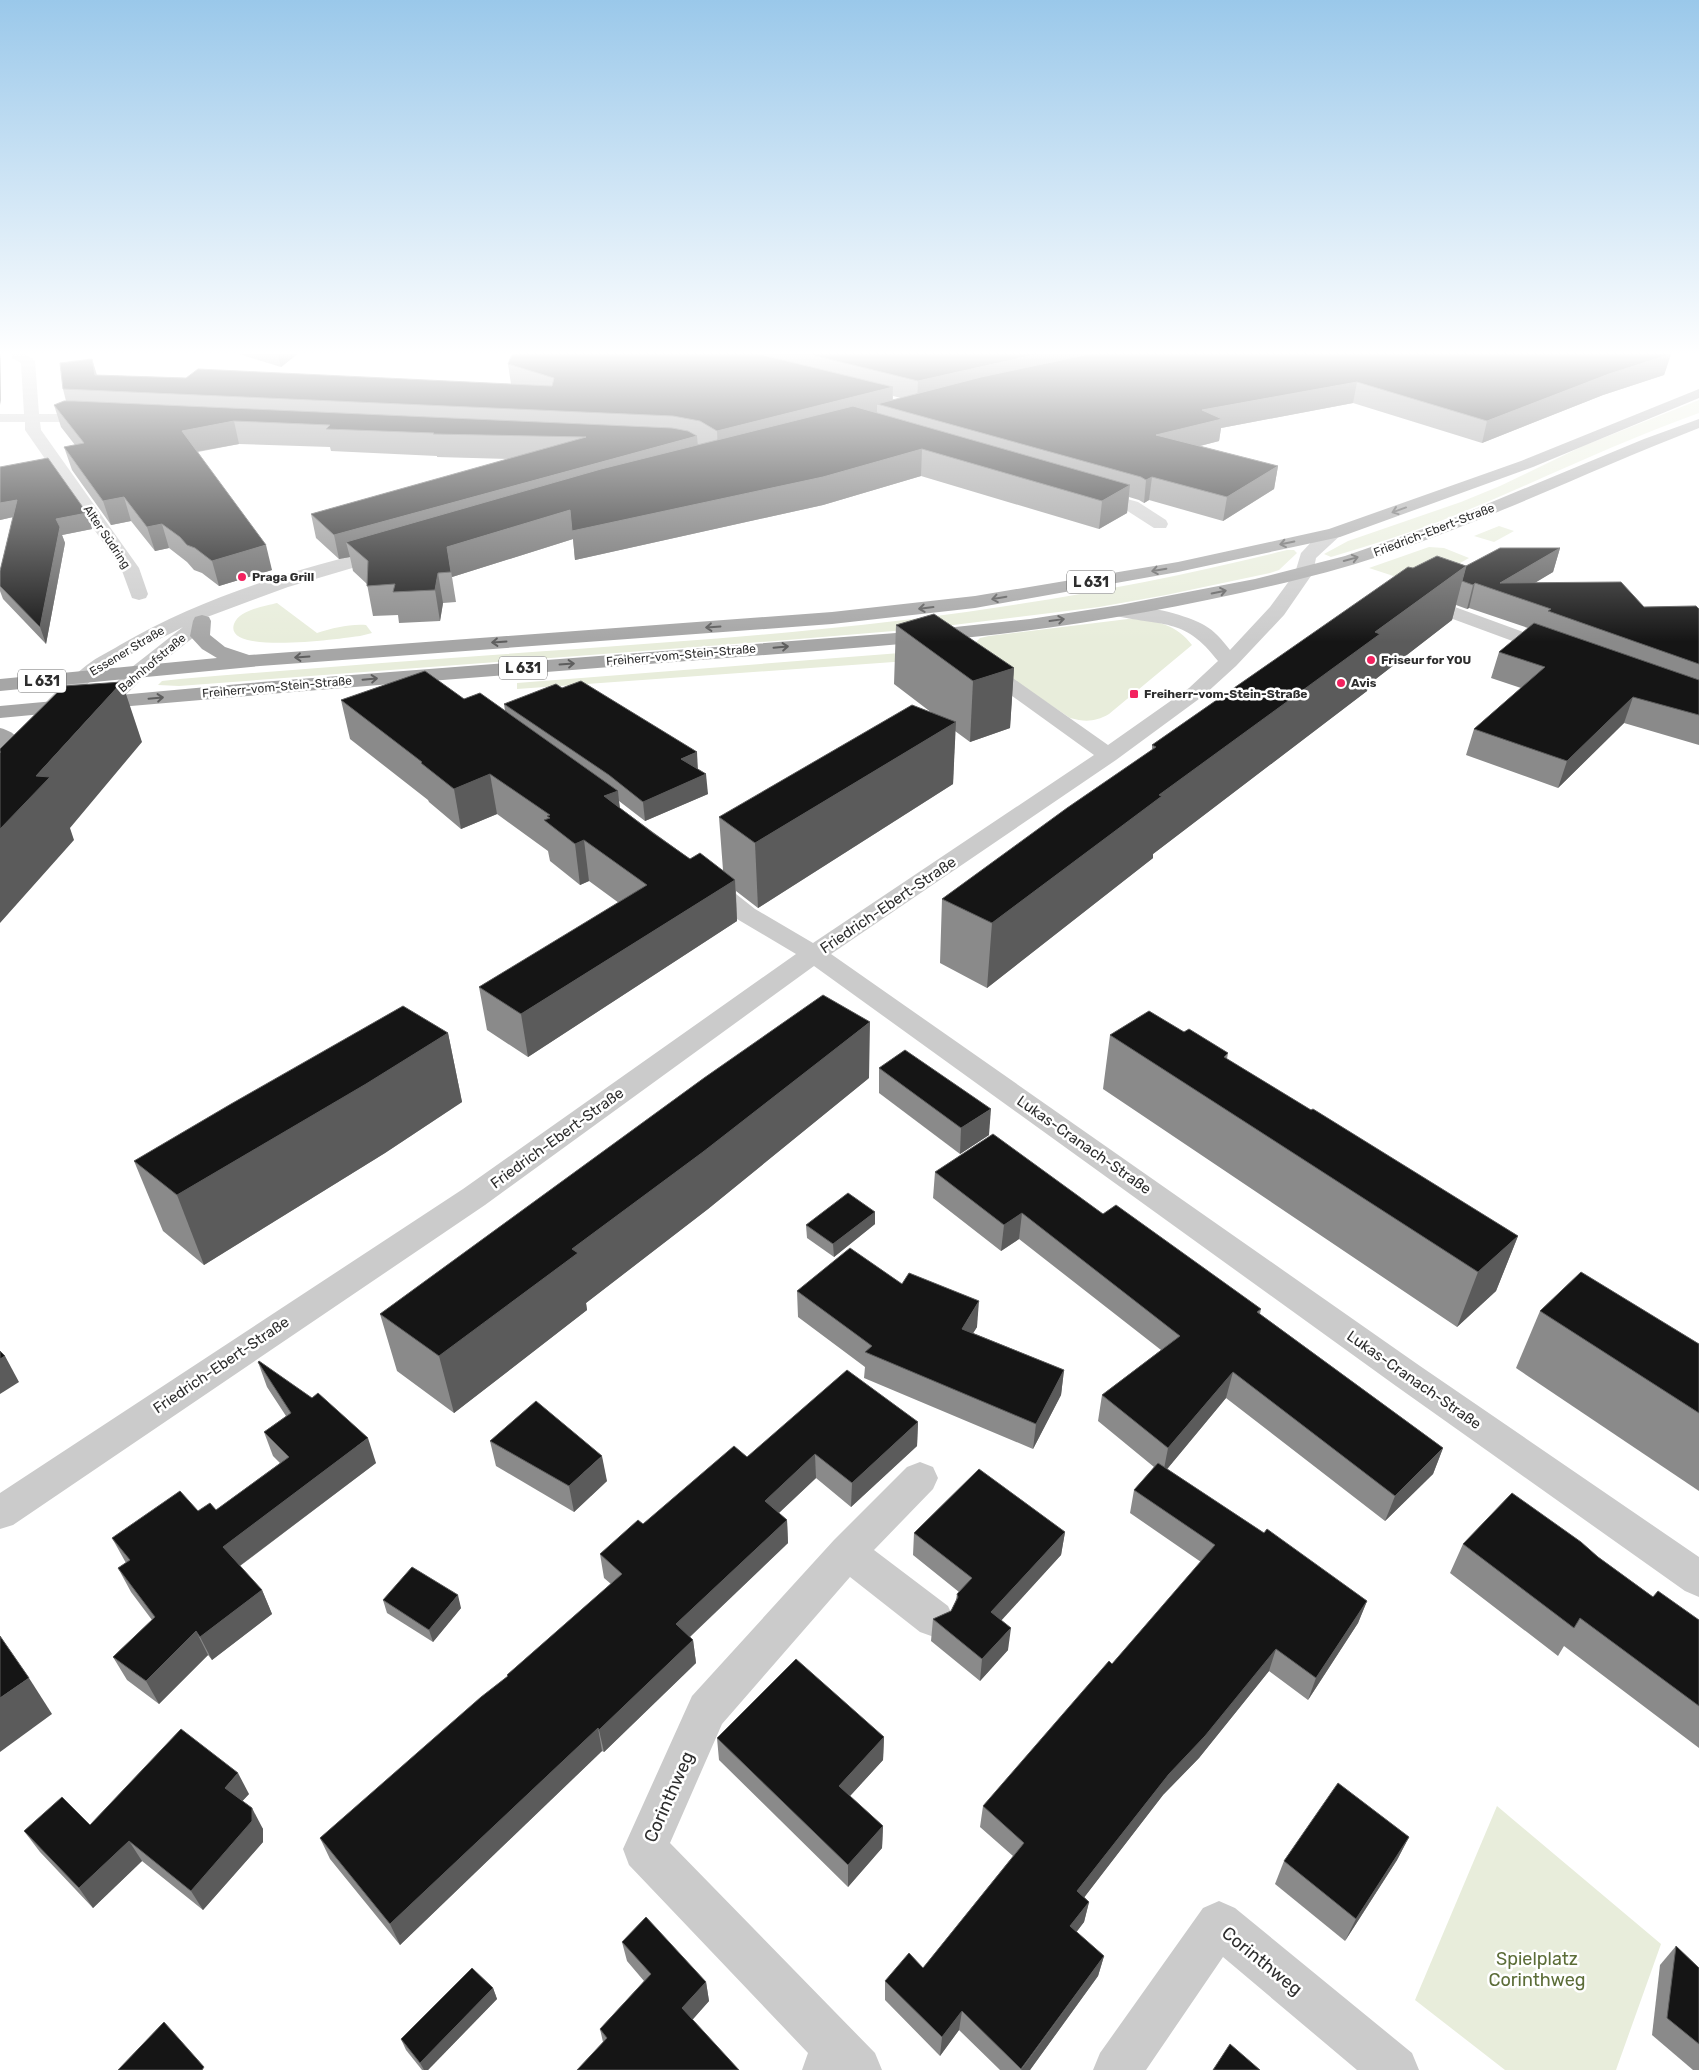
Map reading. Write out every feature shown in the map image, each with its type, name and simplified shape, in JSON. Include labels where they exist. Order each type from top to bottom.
[{"type":"main road","name":"Friedrich-Ebert-Straße","points":[[1207,561],[1334,533],[1527,464],[1564,449]]},
{"type":"main road","name":"Friedrich-Ebert-Straße","points":[[1304,572],[1378,552],[1460,522],[1631,449]]},
{"type":"main road","name":"Freiherr-vom-Stein-Straße","points":[[84,676],[260,660],[841,618],[975,602],[1207,561]]},
{"type":"main road","name":"Freiherr-vom-Stein-Straße","points":[[50,709],[107,702],[424,674],[940,635],[1120,611],[1216,593],[1304,572]]},
{"type":"main road","points":[[202,621],[200,636],[209,647],[227,656],[260,660]]},
{"type":"main road","name":"Essener Straße","points":[[0,684],[84,676]]},
{"type":"main road","name":"L 631","points":[[0,712],[50,709]]},
{"type":"main road","points":[[0,734],[10,740],[5,762]]},
{"type":"street","name":"Alter Südring","points":[[46,449],[130,568],[139,594]]},
{"type":"street","points":[[1075,489],[1132,506],[1160,524]]},
{"type":"street","name":"Friedrich-Ebert-Straße","points":[[0,1513],[474,1197],[814,954],[1108,755],[1196,692],[1229,662],[1277,611],[1304,572],[1307,557],[1322,541],[1334,533]]},
{"type":"street","name":"Essener Straße","points":[[84,676],[130,646],[168,626],[249,594],[399,549]]},
{"type":"street","name":"Essener Straße","points":[[202,621],[249,594]]},
{"type":"street","points":[[1401,600],[1426,603],[1572,657]]},
{"type":"street","points":[[1120,611],[1160,615],[1192,627],[1206,634],[1229,662]]},
{"type":"street","name":"Bahnhofstraße","points":[[83,727],[139,671],[202,621]]},
{"type":"street","points":[[940,635],[1108,755]]},
{"type":"street","points":[[5,762],[50,709],[84,676]]},
{"type":"street","name":"Lukas-Cranach-Straße","points":[[686,867],[746,914],[814,954],[1408,1376],[1699,1579]]},
{"type":"street","name":"Corinthweg","points":[[841,2064],[645,1849],[707,1710],[848,1552],[920,1478]]},
{"type":"street","points":[[848,1552],[934,1619]]},
{"type":"street","name":"Corinthweg","points":[[1117,2070],[1219,1924],[1394,2070]]},
{"type":"green space","points":[[1578,449],[1610,449],[1429,525],[1331,557],[1324,554],[1348,541],[1461,502],[1500,486]]},
{"type":"green space","points":[[1499,526],[1514,531],[1494,542],[1474,536]]},
{"type":"green space","points":[[1429,547],[1444,548],[1469,558],[1421,585],[1369,568]]},
{"type":"green space","points":[[1294,550],[1297,553],[1279,570],[1270,573],[1099,607],[929,628],[179,686],[158,685],[162,681],[180,679],[724,638],[931,617],[1051,599],[1169,577]]},
{"type":"green space","points":[[277,603],[317,633],[353,625],[366,625],[372,633],[310,642],[287,643],[247,640],[236,634],[234,624],[241,615],[253,609]]},
{"type":"green space","points":[[1136,618],[1160,623],[1174,629],[1192,645],[1109,714],[1094,720],[1085,721],[1070,718],[980,657],[974,644],[980,638],[989,636]]},
{"type":"green space","points":[[913,652],[949,658],[517,689],[517,683]]},
{"type":"green space","name":"Spielplatz Corinthweg","points":[[1497,1806],[1661,1944],[1616,2070],[1505,2070],[1415,2000]]},
{"type":"building","points":[[65,449],[195,449],[266,545],[212,561],[195,548],[187,545],[180,537],[162,524],[147,527],[124,497],[103,501]]},
{"type":"building","points":[[545,449],[651,449],[334,535],[311,514]]},
{"type":"building","points":[[683,449],[1002,449],[1130,485],[1102,501],[922,449],[823,477],[572,531],[570,510],[447,547],[451,572],[438,573],[435,590],[393,592],[395,584],[367,586],[368,561],[346,542],[601,469]]},
{"type":"building","points":[[1038,449],[1210,449],[1278,466],[1227,497],[1152,477],[1146,480]]},
{"type":"building","points":[[48,458],[87,513],[56,519],[60,527],[40,627],[0,586],[0,571],[17,500],[0,503],[0,467]]},
{"type":"building","points":[[1500,548],[1560,548],[1500,583],[1621,582],[1644,607],[1696,606],[1699,609],[1699,664],[1548,611],[1551,609],[1475,583],[1473,585],[1462,581],[1466,566]]},
{"type":"building","points":[[1437,556],[1466,566],[1375,632],[1380,634],[1159,795],[1162,796],[992,923],[942,899],[1067,808],[1156,747],[1152,745],[1408,567],[1413,568]]},
{"type":"building","points":[[934,614],[1014,668],[973,681],[896,625]]},
{"type":"building","points":[[1534,623],[1699,680],[1699,715],[1633,697],[1567,761],[1474,729],[1545,667],[1499,652]]},
{"type":"building","points":[[425,671],[464,699],[480,693],[618,791],[604,796],[653,833],[690,859],[700,853],[735,880],[521,1014],[479,987],[647,885],[584,840],[575,844],[544,820],[550,818],[547,816],[550,815],[490,774],[454,789],[341,700]]},
{"type":"building","points":[[581,681],[697,752],[681,759],[706,774],[643,802],[609,775],[504,704],[556,684],[562,688]]},
{"type":"building","points":[[122,682],[36,776],[50,777],[0,829],[0,749],[64,686]]},
{"type":"building","points":[[912,705],[956,722],[755,843],[719,817]]},
{"type":"building","points":[[823,995],[870,1022],[703,1152],[572,1249],[578,1253],[439,1356],[380,1314],[704,1078]]},
{"type":"building","points":[[403,1006],[448,1033],[366,1084],[177,1195],[134,1161],[231,1104]]},
{"type":"building","points":[[1149,1011],[1184,1032],[1189,1029],[1228,1053],[1224,1057],[1311,1110],[1313,1109],[1518,1236],[1478,1272],[1110,1035]]},
{"type":"building","points":[[905,1050],[991,1109],[961,1128],[879,1068]]},
{"type":"building","points":[[993,1134],[1103,1214],[1116,1205],[1261,1309],[1257,1312],[1443,1448],[1395,1496],[1233,1372],[1168,1448],[1102,1395],[1180,1336],[1022,1213],[1004,1225],[935,1172]]},
{"type":"building","points":[[848,1193],[875,1212],[833,1244],[806,1225]]},
{"type":"building","points":[[850,1248],[902,1284],[909,1273],[979,1301],[962,1329],[1064,1370],[1036,1424],[865,1352],[872,1346],[797,1291]]},
{"type":"building","points":[[1581,1272],[1699,1344],[1699,1413],[1540,1311]]},
{"type":"building","points":[[0,1351],[5,1356],[0,1359]]},
{"type":"building","points":[[259,1361],[312,1398],[318,1393],[368,1438],[223,1547],[262,1590],[200,1637],[196,1631],[146,1681],[113,1657],[155,1617],[118,1568],[130,1560],[112,1538],[180,1491],[198,1511],[210,1503],[216,1510],[289,1457],[264,1432],[291,1413]]},
{"type":"building","points":[[847,1370],[918,1422],[852,1483],[815,1454],[765,1501],[787,1520],[676,1624],[693,1640],[390,1924],[320,1838],[481,1697],[508,1676],[622,1574],[600,1554],[638,1520],[643,1524],[734,1446],[747,1457]]},
{"type":"building","points":[[536,1401],[602,1456],[569,1486],[490,1441]]},
{"type":"building","points":[[1158,1463],[1264,1533],[1267,1529],[1367,1601],[1316,1678],[1276,1649],[1205,1736],[1169,1774],[1077,1891],[1089,1902],[1070,1926],[1104,1956],[1021,2069],[962,2011],[942,2037],[885,1981],[909,1953],[923,1968],[1024,1843],[983,1806],[1109,1661],[1112,1664],[1215,1545],[1134,1490]]},
{"type":"building","points":[[979,1469],[1065,1532],[991,1612],[1011,1628],[982,1659],[933,1619],[951,1611],[958,1597],[957,1594],[972,1578],[914,1533]]},
{"type":"building","points":[[1512,1493],[1581,1542],[1598,1557],[1653,1597],[1658,1591],[1699,1620],[1699,1706],[1580,1618],[1574,1628],[1463,1544]]},
{"type":"building","points":[[412,1567],[458,1595],[429,1630],[383,1600]]},
{"type":"building","points":[[0,1636],[29,1678],[0,1698]]},
{"type":"building","points":[[796,1659],[884,1737],[839,1786],[883,1826],[848,1865],[717,1738]]},
{"type":"building","points":[[181,1729],[238,1773],[225,1788],[252,1808],[252,1821],[191,1891],[129,1841],[79,1888],[24,1831],[62,1797],[90,1825]]},
{"type":"building","points":[[1338,1783],[1409,1837],[1356,1919],[1284,1861]]},
{"type":"building","points":[[646,1917],[706,1982],[682,2008],[739,2070],[577,2070],[607,2038],[600,2029],[651,1974],[622,1942]]},
{"type":"building","points":[[1676,1946],[1699,1968],[1699,2044],[1667,2018]]},
{"type":"building","points":[[472,1968],[493,1988],[420,2063],[401,2039]]},
{"type":"building","points":[[164,2022],[204,2067],[202,2070],[118,2070]]},
{"type":"building","points":[[1230,2044],[1260,2070],[1213,2070]]},
{"type":"place","name":"Praga Grill","points":[[242,577]]},
{"type":"place","name":"Friseur for YOU","points":[[1371,660]]},
{"type":"place","name":"Avis","points":[[1341,683]]},
{"type":"place","name":"Freiherr-vom-Stein-Straße","points":[[1134,694]]}]
